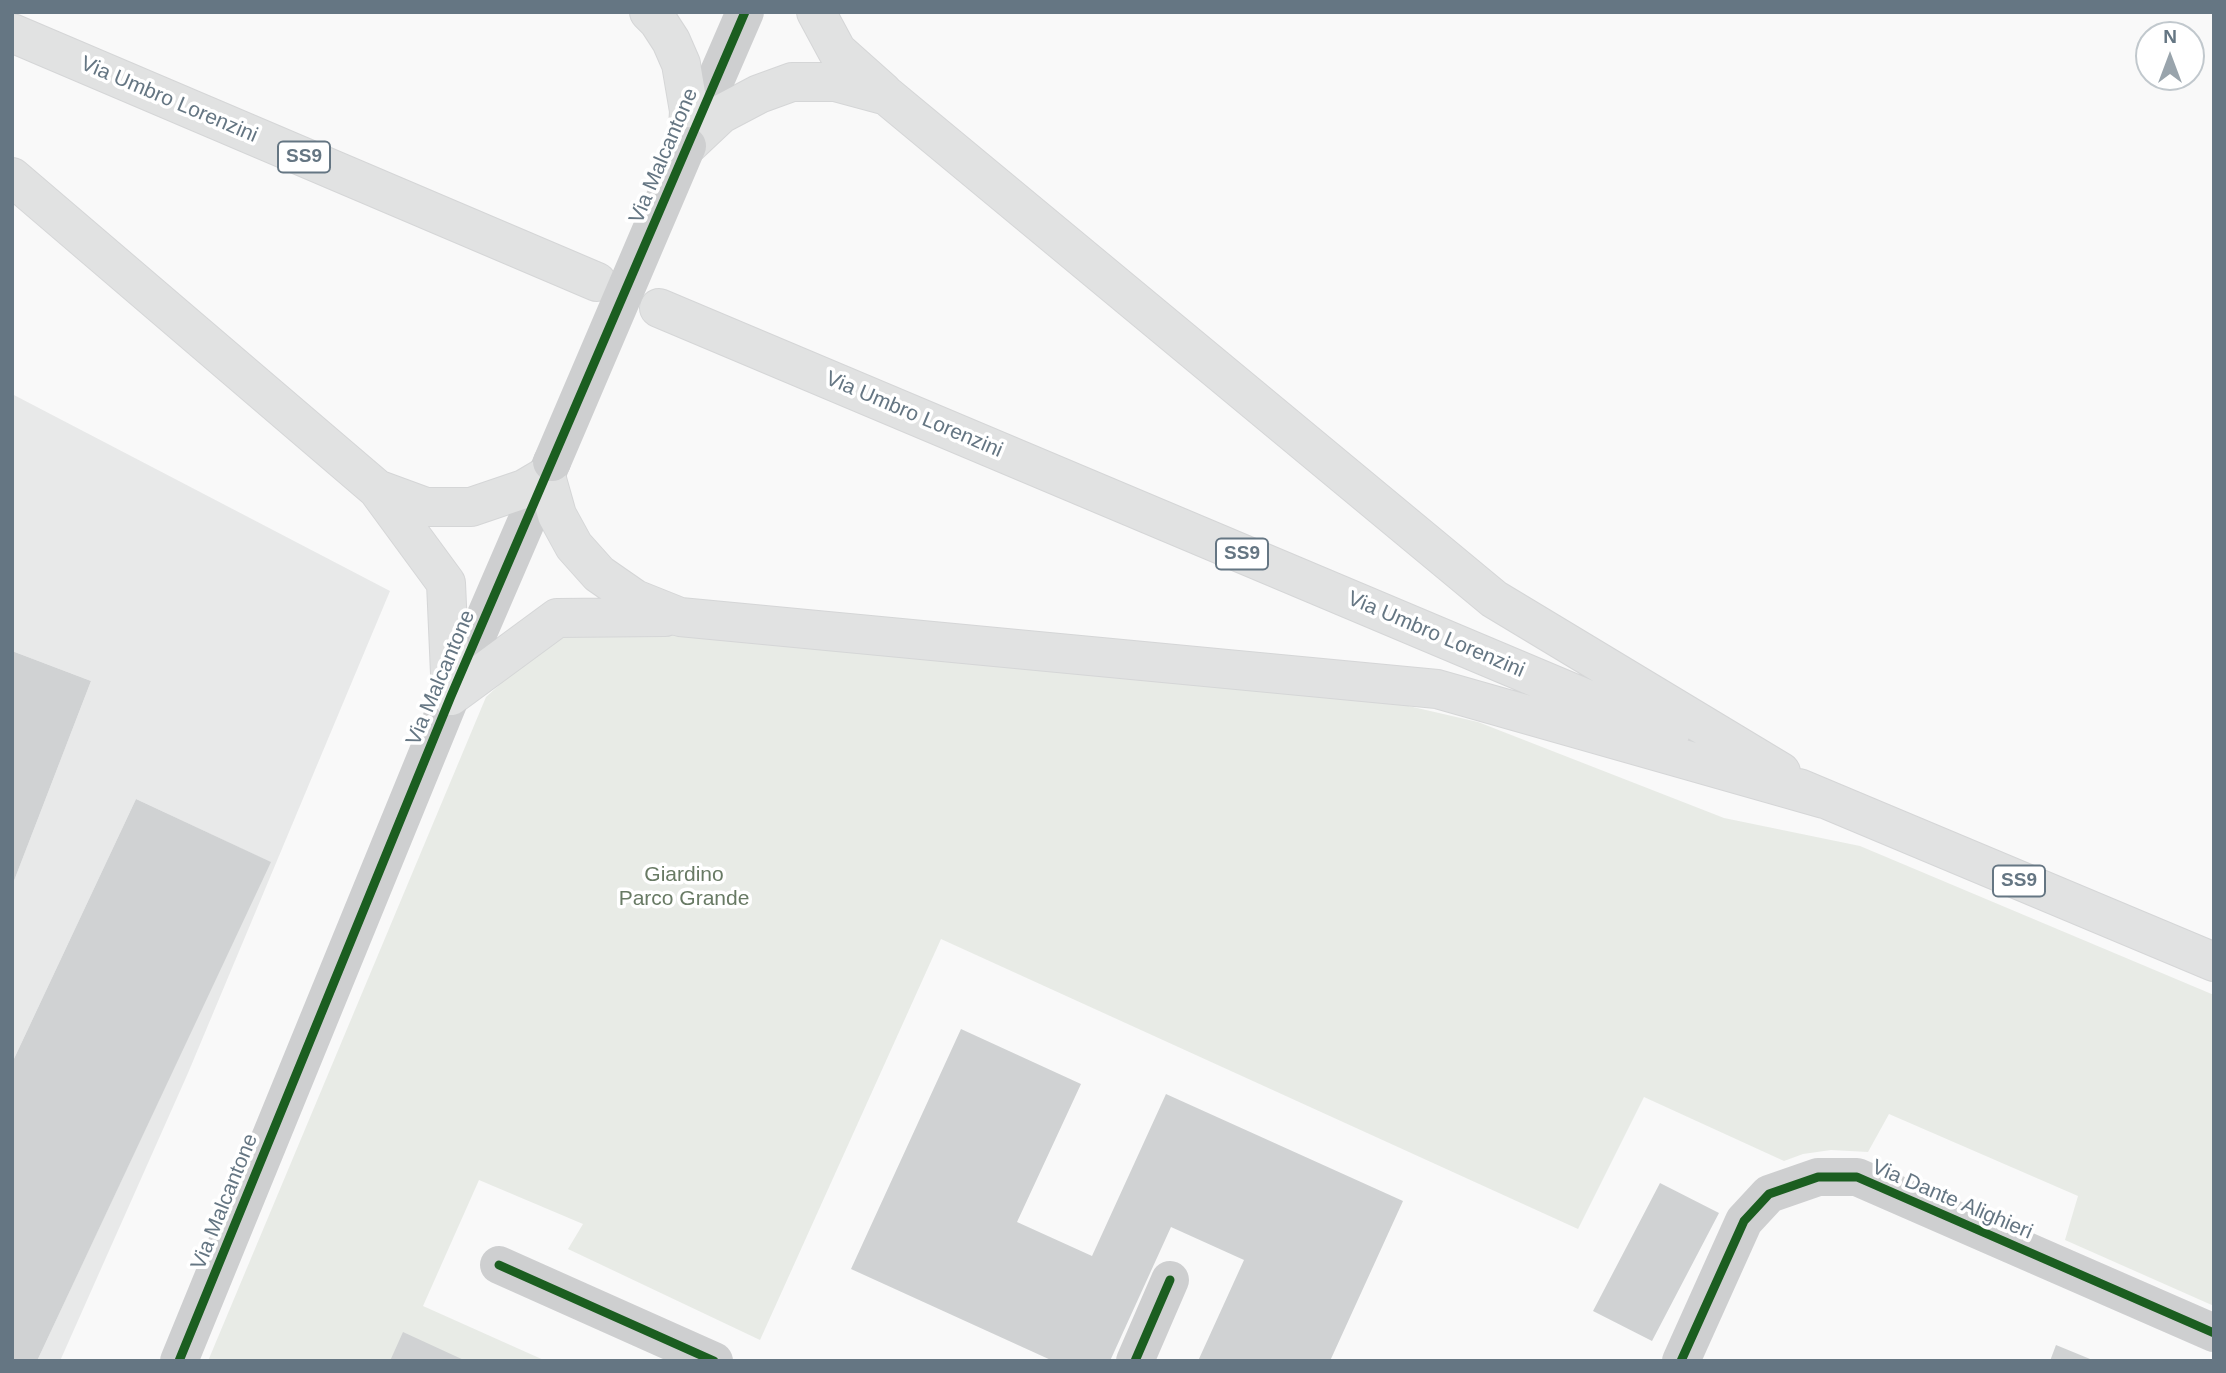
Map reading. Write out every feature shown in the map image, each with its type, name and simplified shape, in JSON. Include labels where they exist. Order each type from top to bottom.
[{"type":"main road","points":[[649,12],[659,21],[681,64],[689,111],[687,146]]},
{"type":"main road","points":[[816,12],[838,51],[887,96],[1494,600],[1824,799]]},
{"type":"main road","name":"Via Umbro Lorenzini","points":[[12,33],[597,282]]},
{"type":"main road","points":[[687,146],[721,114],[759,94],[792,82],[835,82],[887,96]]},
{"type":"main road","points":[[12,177],[377,489],[446,583],[451,696]]},
{"type":"main road","name":"Via Umbro Lorenzini","points":[[659,308],[2214,962]]},
{"type":"main road","points":[[377,489],[426,507],[471,507],[524,489],[550,469],[557,515],[575,545],[599,574],[635,599],[680,617]]},
{"type":"main road","points":[[451,696],[557,618],[680,617],[1437,689],[1824,799]]},
{"type":"street","name":"Via Malcantone","points":[[179,1361],[451,696],[745,12]]},
{"type":"street","name":"Via Dante Alighieri","points":[[1681,1361],[1744,1221],[1769,1194],[1818,1177],[1857,1177],[2214,1333]]},
{"type":"street","points":[[499,1265],[714,1361]]},
{"type":"street","points":[[1135,1361],[1170,1280]]},
{"type":"shaded area","points":[[12,394],[390,591],[188,1073],[60,1361],[37,1361],[270,862],[136,799],[12,1063],[12,886],[91,681],[12,651]]},
{"type":"green space","name":"Giardino Parco Grande","points":[[634,620],[1365,696],[1478,722],[1724,818],[1860,846],[2214,995],[2214,1306],[2065,1240],[2078,1196],[1889,1114],[1868,1152],[1831,1150],[1803,1154],[1784,1161],[1644,1097],[1578,1229],[941,939],[760,1340],[568,1249],[583,1224],[479,1180],[423,1306],[546,1361],[208,1361],[486,697],[532,655],[574,631]]},
{"type":"building","points":[[12,651],[91,681],[12,886]]},
{"type":"building","points":[[136,799],[271,862],[37,1361],[12,1361],[12,1063]]},
{"type":"building","points":[[961,1029],[1081,1084],[1017,1222],[1092,1256],[1166,1094],[1403,1201],[1330,1361],[1198,1361],[1244,1260],[1171,1227],[1110,1361],[1053,1361],[851,1269]]},
{"type":"building","points":[[1660,1183],[1719,1213],[1652,1341],[1593,1311]]},
{"type":"building","points":[[403,1332],[466,1361],[390,1361]]},
{"type":"building","points":[[2056,1345],[2095,1361],[2050,1361]]},
{"type":"cycle path","points":[[179,1361],[451,696],[745,12]]},
{"type":"cycle path","points":[[1681,1361],[1744,1221],[1769,1194],[1818,1177],[1857,1177],[2214,1333]]},
{"type":"cycle path","points":[[499,1265],[714,1361]]},
{"type":"cycle path","points":[[1135,1361],[1170,1280]]}]
